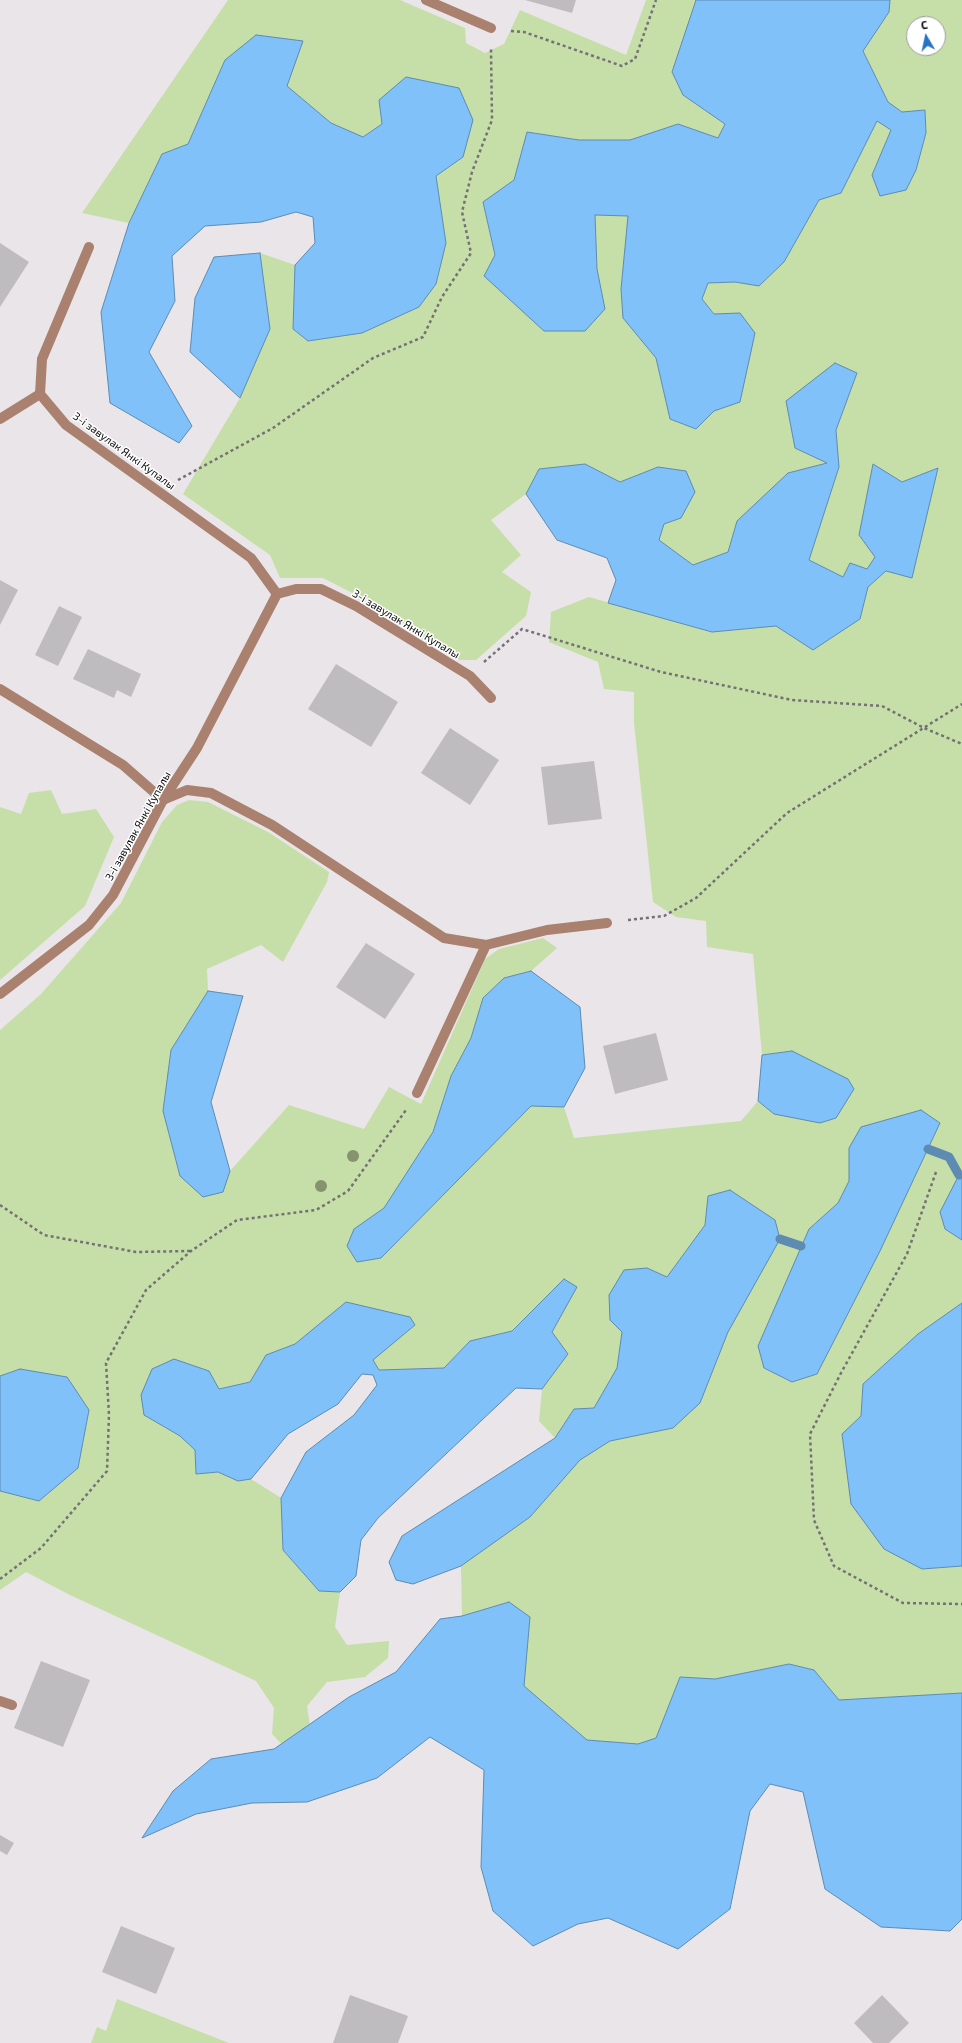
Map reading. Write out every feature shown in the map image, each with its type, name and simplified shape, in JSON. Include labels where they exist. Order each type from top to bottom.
[{"type":"street","points":[[426,0],[491,28]]},
{"type":"street","points":[[0,419],[40,394],[42,359],[89,247]]},
{"type":"street","name":"3-і завулак Янкі Купалы","points":[[40,394],[66,425],[251,558],[277,594]]},
{"type":"street","name":"3-і завулак Янкі Купалы","points":[[0,994],[89,925],[113,895],[163,800],[197,748],[277,594],[296,589],[321,589],[356,606],[470,676],[491,698]]},
{"type":"street","points":[[0,688],[123,765],[163,800],[187,790],[211,793],[272,825],[444,938],[486,946],[547,930],[607,923]]},
{"type":"street","points":[[417,1093],[486,946]]},
{"type":"street","points":[[0,1701],[12,1705]]},
{"type":"path","points":[[158,491],[273,428],[373,358],[423,337],[442,298],[470,253],[462,212],[472,172],[492,120],[491,28],[524,32],[622,66],[635,59],[656,0]]},
{"type":"path","points":[[470,676],[500,647],[522,629],[661,672],[784,698],[882,706],[924,728],[962,744]]},
{"type":"path","points":[[607,923],[664,916],[696,898],[787,813],[962,704]]},
{"type":"path","points":[[0,1578],[41,1548],[107,1472],[109,1415],[106,1363],[146,1290],[191,1251],[237,1220],[316,1210],[348,1191],[417,1093]]},
{"type":"path","points":[[936,1172],[907,1254],[841,1373],[810,1434],[814,1520],[834,1566],[903,1602],[962,1604]]},
{"type":"path","points":[[0,1205],[44,1235],[136,1252],[191,1251]]},
{"type":"green space","points":[[228,0],[400,0],[465,28],[466,43],[485,53],[504,44],[520,10],[626,55],[646,0],[696,0],[672,72],[683,95],[725,124],[718,138],[678,124],[630,140],[579,140],[528,132],[514,180],[483,202],[495,255],[605,309],[597,269],[595,215],[629,216],[621,289],[623,318],[656,358],[670,419],[696,429],[714,411],[740,402],[740,313],[715,314],[702,299],[708,283],[735,282],[759,286],[784,262],[819,200],[841,193],[877,120],[891,130],[872,175],[916,170],[926,134],[925,110],[902,112],[888,102],[863,50],[889,12],[890,0],[962,0],[962,1174],[959,1175],[946,1229],[962,1240],[962,1303],[918,1334],[863,1384],[861,1416],[922,1569],[962,1566],[962,1693],[839,1700],[814,1670],[789,1664],[715,1679],[680,1677],[656,1738],[638,1744],[587,1740],[523,1686],[530,1617],[509,1602],[462,1616],[461,1566],[530,1517],[580,1460],[610,1441],[673,1428],[700,1403],[728,1332],[708,1196],[705,1225],[667,1277],[647,1268],[610,1320],[623,1332],[617,1368],[594,1408],[574,1409],[555,1438],[539,1421],[542,1389],[568,1354],[552,1332],[576,1288],[564,1279],[511,1331],[470,1341],[444,1368],[379,1370],[372,1360],[415,1325],[347,1302],[295,1344],[266,1355],[250,1382],[218,1389],[162,1426],[180,1436],[195,1450],[196,1474],[218,1472],[238,1481],[251,1479],[281,1498],[283,1550],[319,1591],[340,1592],[335,1627],[347,1645],[389,1641],[388,1658],[365,1677],[327,1682],[307,1706],[311,1732],[287,1750],[272,1734],[274,1708],[256,1681],[70,1595],[26,1572],[0,1590],[0,1491],[39,1501],[78,1468],[89,1410],[20,1369],[0,1376],[0,1030],[41,994],[121,903],[162,822],[177,805],[189,800],[208,802],[268,832],[329,872],[327,882],[283,962],[261,945],[207,969],[208,991],[171,1050],[163,1111],[180,1176],[223,1192],[230,1171],[289,1105],[364,1129],[389,1087],[421,1104],[485,959],[499,949],[543,938],[557,948],[531,971],[504,978],[483,998],[471,1038],[451,1076],[433,1132],[384,1208],[354,1229],[381,1258],[531,1106],[564,1107],[574,1138],[741,1121],[758,1101],[774,1114],[792,1051],[762,1055],[753,954],[707,947],[706,921],[676,917],[653,902],[634,723],[634,692],[604,689],[598,662],[549,642],[551,612],[589,597],[712,632],[776,626],[813,650],[860,619],[868,587],[887,571],[938,468],[902,482],[873,465],[875,557],[867,569],[843,577],[809,560],[839,467],[836,430],[857,373],[835,364],[828,463],[737,521],[728,552],[693,565],[659,540],[664,524],[681,518],[658,467],[620,482],[585,464],[539,469],[526,494],[491,520],[521,555],[502,572],[531,592],[526,616],[476,660],[460,660],[376,605],[323,578],[280,578],[270,555],[183,494],[240,398],[270,329],[260,253],[295,265],[293,329],[308,341],[362,333],[419,307],[436,284],[446,243],[436,176],[463,157],[382,124],[363,137],[331,123],[287,86],[225,60],[188,144],[162,154],[129,223],[82,213]],"holes":[[[940,1123],[880,1251],[817,1374],[792,1382],[764,1368],[809,1229],[838,1203],[849,1181],[849,1148]]]},
{"type":"green space","points":[[51,790],[62,814],[96,809],[114,837],[85,906],[0,980],[0,807],[21,814],[29,793]]},
{"type":"green space","points":[[117,1999],[229,2043],[91,2043],[97,2027],[106,2031]]},
{"type":"water","points":[[696,0],[890,0],[889,12],[863,51],[888,102],[902,112],[925,110],[926,133],[916,170],[906,190],[880,196],[872,175],[891,130],[877,121],[841,193],[819,200],[784,262],[759,286],[735,282],[708,283],[702,299],[714,314],[740,313],[755,333],[740,402],[714,411],[696,429],[670,419],[656,358],[623,318],[621,289],[628,216],[595,215],[597,269],[605,309],[585,331],[544,331],[484,276],[495,255],[483,202],[514,180],[527,132],[579,140],[630,140],[678,124],[718,138],[725,124],[683,95],[672,72]]},
{"type":"water","points":[[256,35],[303,41],[287,86],[331,123],[363,137],[382,124],[379,100],[406,77],[459,88],[473,120],[463,157],[436,176],[446,243],[436,284],[419,307],[362,333],[308,341],[293,329],[295,265],[315,243],[313,217],[296,212],[261,222],[205,226],[172,256],[175,301],[149,352],[192,426],[179,443],[110,403],[101,312],[129,223],[162,154],[188,144],[225,60]]},
{"type":"water","points":[[260,253],[270,329],[240,398],[190,352],[195,298],[214,257]]},
{"type":"water","points":[[835,363],[857,373],[836,430],[839,467],[809,560],[843,577],[850,563],[867,569],[875,557],[859,535],[873,464],[902,482],[938,468],[912,578],[886,571],[868,587],[860,619],[813,650],[776,626],[712,632],[608,603],[616,580],[607,558],[557,540],[526,494],[539,469],[585,464],[620,482],[658,467],[686,471],[695,492],[681,518],[664,524],[659,540],[693,565],[728,552],[737,521],[788,473],[827,463],[795,448],[786,401]]},
{"type":"water","points":[[531,971],[580,1007],[585,1068],[564,1107],[531,1106],[381,1258],[357,1262],[347,1246],[354,1229],[384,1208],[433,1132],[451,1076],[471,1038],[483,998],[504,978]]},
{"type":"water","points":[[208,991],[243,996],[211,1102],[230,1171],[223,1192],[203,1197],[180,1176],[163,1111],[171,1050]]},
{"type":"water","points":[[792,1051],[848,1079],[854,1089],[836,1118],[820,1123],[774,1114],[758,1101],[762,1055]]},
{"type":"water","points":[[921,1110],[940,1123],[880,1251],[817,1374],[792,1382],[764,1368],[758,1346],[809,1229],[838,1203],[849,1181],[849,1148],[861,1127]]},
{"type":"water","points":[[962,1174],[962,1240],[945,1229],[940,1212],[959,1175]]},
{"type":"water","points":[[730,1190],[775,1220],[780,1239],[728,1332],[700,1403],[673,1428],[610,1441],[580,1460],[530,1517],[461,1566],[413,1584],[396,1580],[389,1562],[402,1536],[555,1438],[574,1409],[594,1408],[617,1368],[622,1332],[610,1320],[609,1295],[624,1270],[647,1268],[667,1277],[705,1225],[708,1196]]},
{"type":"water","points":[[564,1279],[577,1287],[552,1332],[568,1354],[542,1389],[516,1388],[378,1518],[361,1540],[356,1576],[340,1592],[319,1591],[283,1550],[281,1498],[306,1452],[354,1415],[377,1385],[373,1375],[362,1374],[338,1404],[288,1434],[251,1479],[238,1481],[218,1472],[196,1474],[195,1450],[180,1436],[144,1415],[141,1395],[152,1369],[174,1359],[209,1371],[219,1389],[250,1382],[266,1355],[295,1344],[346,1302],[410,1317],[415,1325],[373,1360],[379,1370],[444,1368],[470,1341],[512,1331]]},
{"type":"water","points":[[962,1303],[962,1566],[922,1569],[884,1549],[851,1504],[842,1434],[861,1416],[863,1384],[918,1334]]},
{"type":"water","points":[[20,1369],[67,1377],[89,1410],[78,1468],[39,1501],[0,1491],[0,1376]]},
{"type":"water","points":[[509,1602],[530,1617],[524,1686],[587,1740],[638,1744],[656,1738],[680,1677],[715,1679],[789,1664],[814,1670],[839,1700],[962,1693],[962,1919],[950,1931],[881,1927],[825,1889],[803,1792],[770,1784],[750,1811],[730,1909],[678,1949],[608,1918],[578,1924],[533,1946],[493,1911],[481,1867],[484,1770],[430,1737],[377,1778],[307,1802],[252,1803],[196,1814],[142,1838],[173,1791],[211,1759],[274,1749],[349,1697],[396,1672],[440,1619],[462,1616]]},
{"type":"building","points":[[525,0],[576,0],[572,13]]},
{"type":"building","points":[[0,243],[29,262],[0,307]]},
{"type":"building","points":[[0,580],[18,590],[0,625]]},
{"type":"building","points":[[59,606],[82,617],[58,666],[35,655]]},
{"type":"building","points":[[88,649],[141,674],[131,697],[117,690],[114,698],[73,679]]},
{"type":"building","points":[[336,664],[398,702],[371,747],[308,709]]},
{"type":"building","points":[[450,728],[499,760],[470,805],[421,773]]},
{"type":"building","points":[[594,761],[602,819],[548,825],[541,767]]},
{"type":"building","points":[[366,943],[415,974],[385,1019],[336,987]]},
{"type":"building","points":[[656,1033],[668,1080],[615,1094],[603,1046]]},
{"type":"building","points":[[41,1661],[90,1680],[63,1747],[14,1728]]},
{"type":"building","points":[[0,1835],[14,1843],[7,1855],[0,1851]]},
{"type":"building","points":[[121,1926],[175,1948],[156,1994],[102,1972]]},
{"type":"building","points":[[350,1995],[408,2016],[398,2043],[333,2043]]},
{"type":"building","points":[[882,1995],[909,2023],[889,2043],[873,2043],[854,2023]]},
{"type":"waterway","points":[[928,1149],[949,1157],[959,1175]]},
{"type":"waterway","points":[[780,1239],[801,1246]]}]
